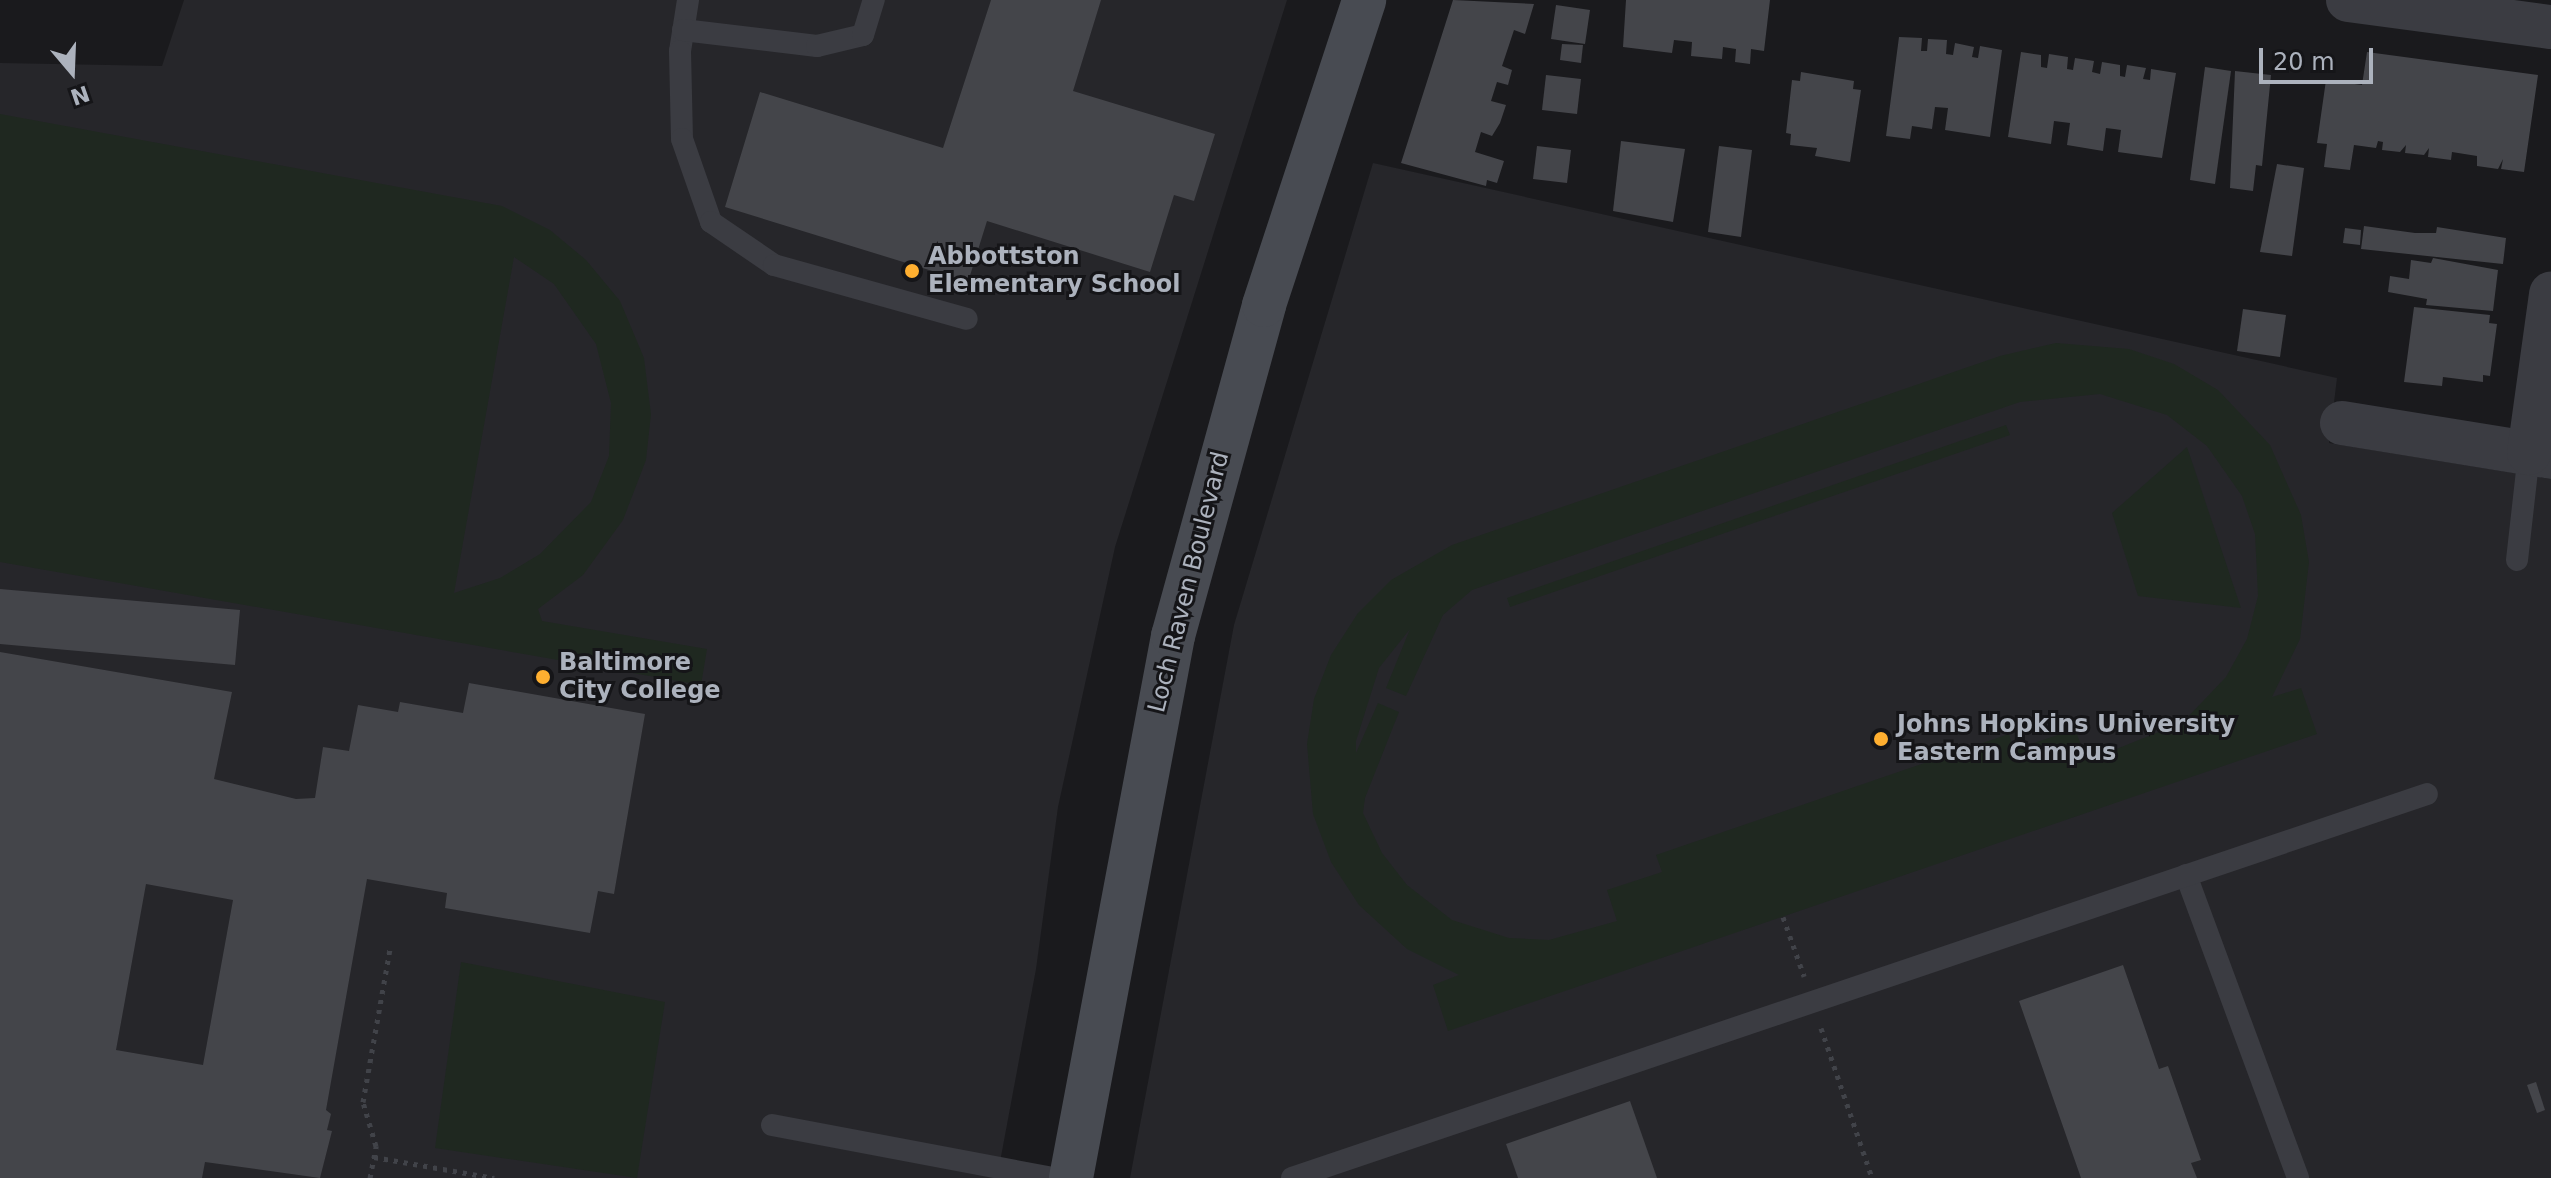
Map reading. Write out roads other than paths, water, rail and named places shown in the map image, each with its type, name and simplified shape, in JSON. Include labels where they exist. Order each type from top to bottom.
[{"type":"main road","name":"Loch Raven Boulevard","points":[[1071,1178],[1173,636],[1264,305],[1364,0]]},
{"type":"street","points":[[2348,0],[2551,27]]},
{"type":"street","points":[[2342,423],[2540,455],[2551,294]]},
{"type":"lane","points":[[688,0],[683,30],[682,139],[711,222],[774,265],[967,319]]},
{"type":"lane","points":[[683,30],[817,46],[863,35],[874,0]]},
{"type":"lane","points":[[2517,560],[2540,455]]},
{"type":"lane","points":[[1292,1178],[2427,794]]},
{"type":"lane","points":[[2186,875],[2298,1178]]},
{"type":"lane","points":[[772,1125],[1053,1178]]},
{"type":"place","name":"Abbottston Elementary School","points":[[912,271]]},
{"type":"place","name":"Baltimore City College","points":[[543,677]]},
{"type":"place","name":"Johns Hopkins University Eastern Campus","points":[[1881,739]]}]
